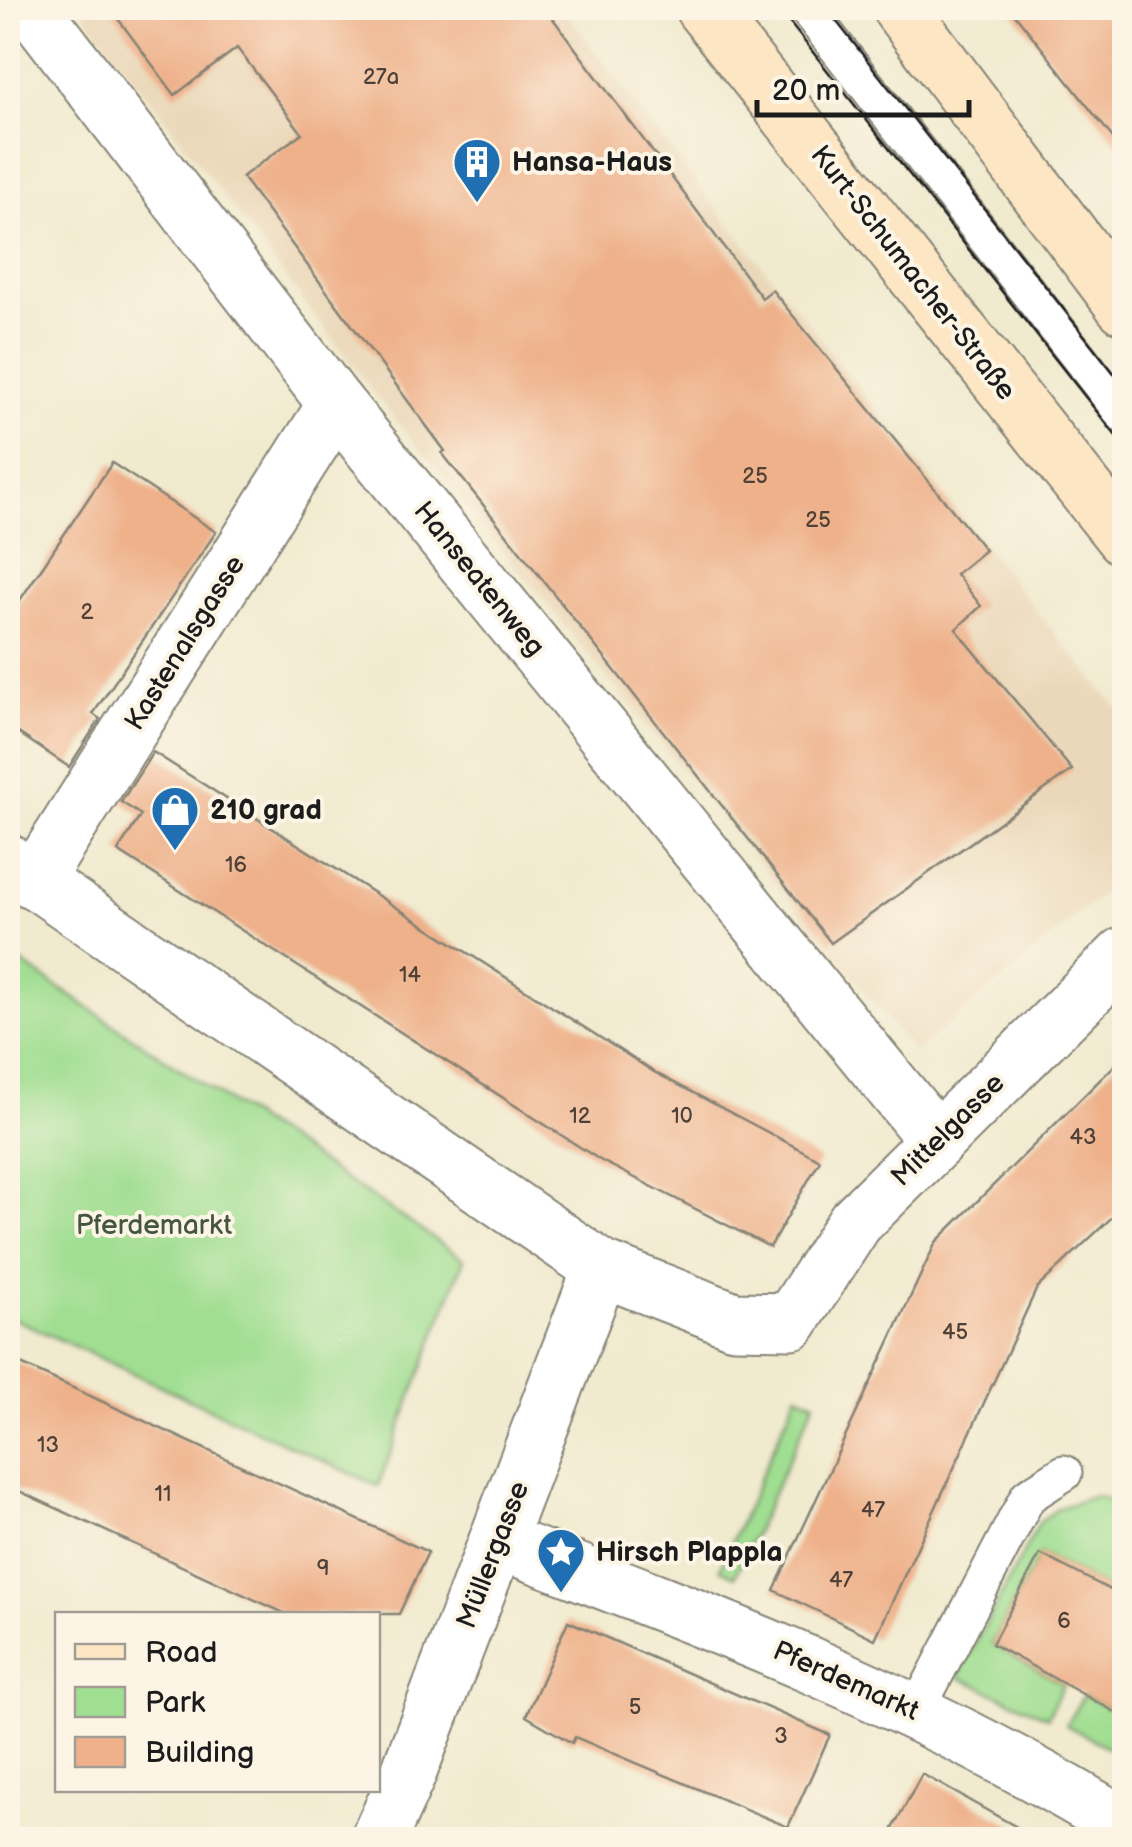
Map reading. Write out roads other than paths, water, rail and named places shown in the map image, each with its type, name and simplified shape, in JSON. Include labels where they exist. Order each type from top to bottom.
[{"type":"main road","name":"Kurt-Schumacher-Straße","points":[[703,8],[1124,538]]},
{"type":"main road","points":[[900,8],[1124,306]]},
{"type":"street","name":"Hanseatenweg","points":[[32,8],[336,404],[936,1141]]},
{"type":"street","name":"Kastenalsgasse","points":[[21,872],[336,404]]},
{"type":"street","points":[[21,872],[602,1268]]},
{"type":"street","name":"Mittelgasse","points":[[602,1268],[734,1320],[791,1321],[855,1222],[1124,955]]},
{"type":"street","name":"Müllergasse","points":[[378,1840],[408,1774],[602,1268]]},
{"type":"street","name":"Pferdemarkt","points":[[498,1542],[738,1634],[916,1712],[1039,1773],[1124,1826]]},
{"type":"lane","points":[[806,8],[1124,415]]},
{"type":"lane","points":[[916,1712],[1028,1496],[1064,1473]]},
{"type":"tram line","points":[[778,8],[1124,446]]},
{"type":"tram line","points":[[826,8],[1124,386]]},
{"type":"place","name":"Hansa-Haus","points":[[477,204]]},
{"type":"place","name":"210 grad","points":[[175,852]]},
{"type":"place","name":"Hirsch Plappla","points":[[561,1594]]}]
